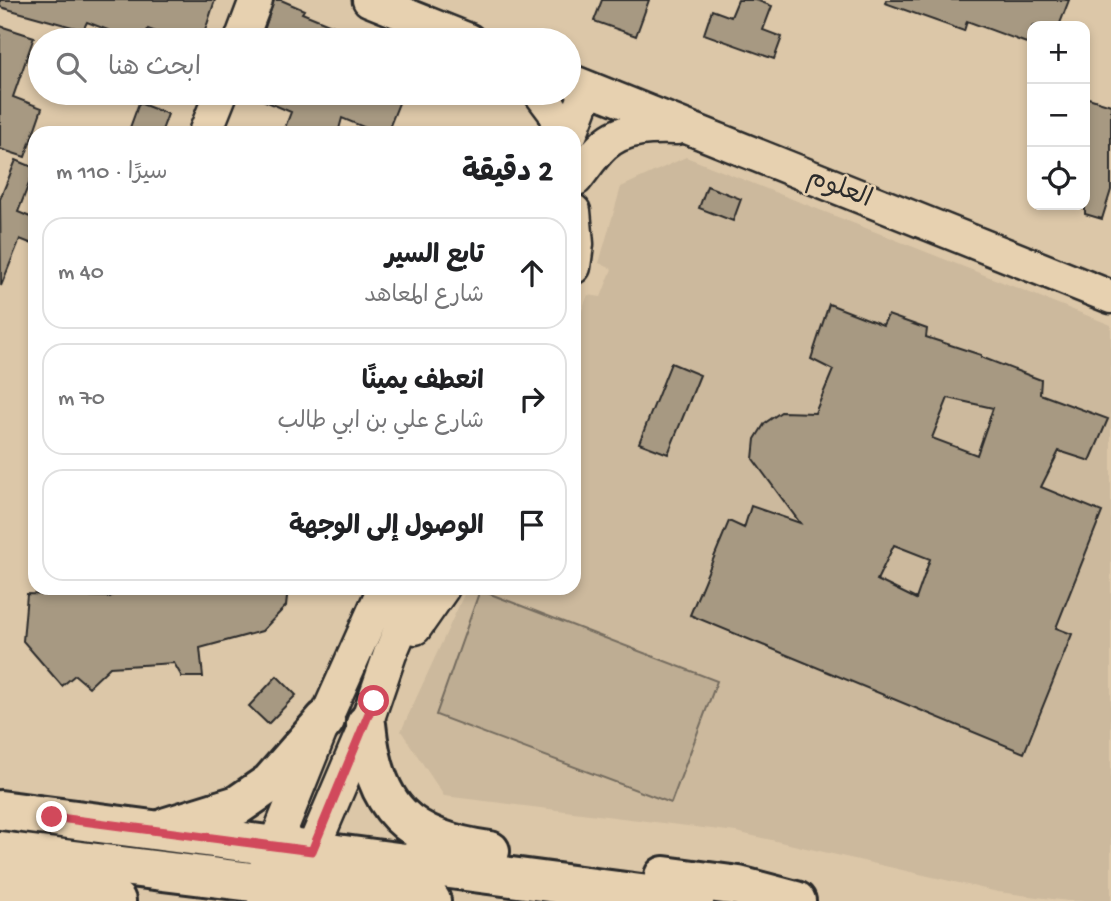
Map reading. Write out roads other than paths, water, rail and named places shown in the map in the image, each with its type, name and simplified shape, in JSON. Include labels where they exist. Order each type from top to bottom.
[{"type":"main road","points":[[153,831],[238,805],[270,783],[325,720]]},
{"type":"main road","points":[[366,724],[372,769],[388,802],[405,821],[426,835],[449,845],[739,886],[796,901]]},
{"type":"main road","points":[[0,810],[274,846],[280,887]]},
{"type":"main road","points":[[0,850],[280,887],[694,901]]},
{"type":"main road","points":[[0,887],[114,901]]},
{"type":"main road","points":[[280,887],[329,887],[430,901]]},
{"type":"street","points":[[246,28],[256,0]]},
{"type":"street","points":[[382,2],[442,28]]},
{"type":"street","points":[[574,126],[588,88]]},
{"type":"street","points":[[581,139],[588,88]]},
{"type":"street","name":"العلوم","points":[[588,88],[1111,297]]},
{"type":"street","points":[[208,126],[216,105]]},
{"type":"street","points":[[549,105],[555,113],[558,126]]},
{"type":"street","points":[[581,174],[605,143],[627,132],[650,127],[685,128]]},
{"type":"street","points":[[274,846],[325,720],[381,595]]},
{"type":"street","points":[[280,887],[366,724],[390,654],[415,595]]},
{"type":"street","points":[[390,654],[424,618],[439,595]]}]
